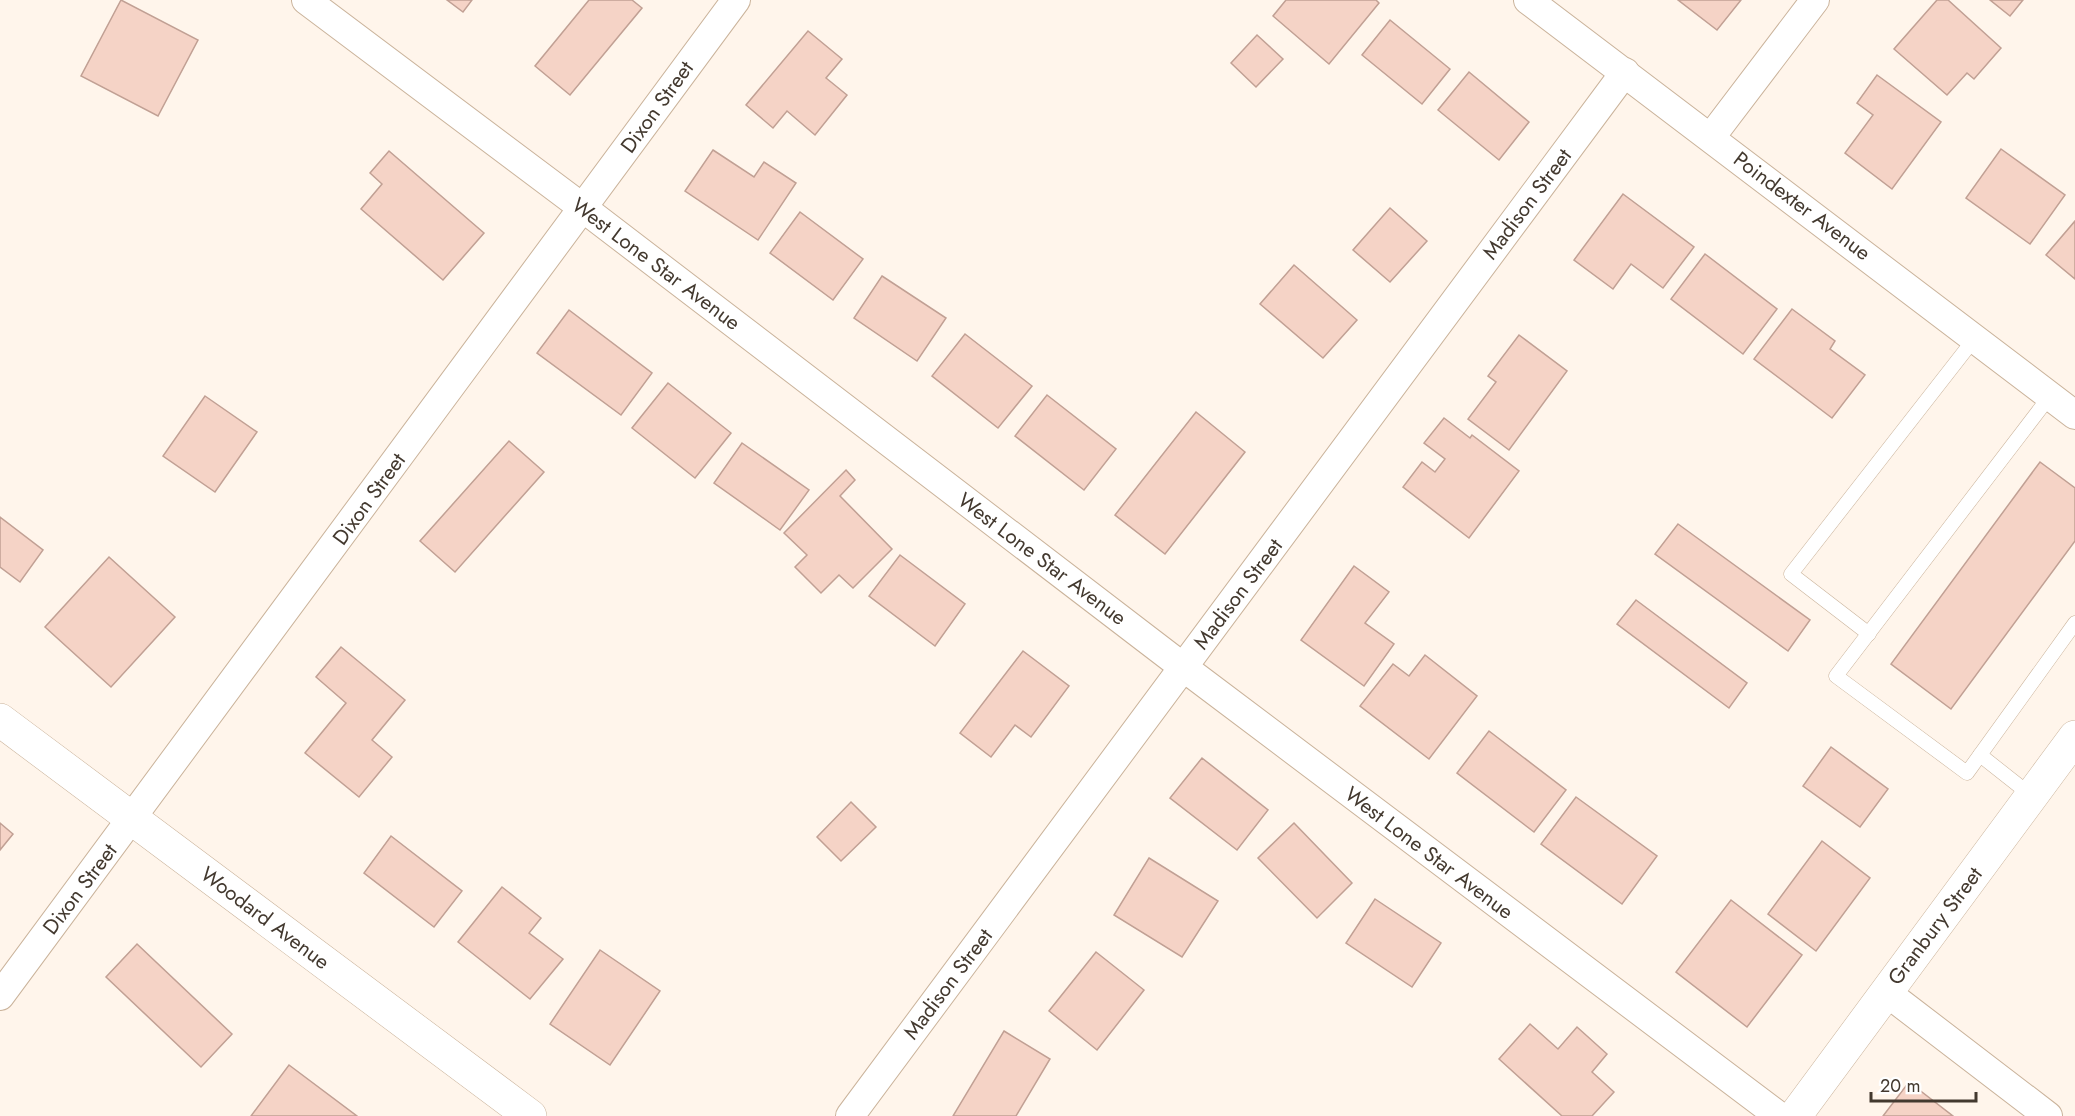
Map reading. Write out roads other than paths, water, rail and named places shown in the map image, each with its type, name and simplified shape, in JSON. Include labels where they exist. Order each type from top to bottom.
[{"type":"street","name":"West Lone Star Avenue","points":[[306,0],[583,208],[1183,667],[1779,1116]]},
{"type":"street","name":"Dixon Street","points":[[0,996],[736,0]]},
{"type":"street","name":"Poindexter Avenue","points":[[1528,0],[2075,414]]},
{"type":"street","points":[[1711,137],[1815,0]]},
{"type":"street","name":"Madison Street","points":[[850,1116],[1625,72]]},
{"type":"street","name":"Woodard Avenue","points":[[0,720],[530,1116]]},
{"type":"street","name":"Granbury Street","points":[[1795,1116],[2075,737]]},
{"type":"street","points":[[1886,992],[2049,1116]]},
{"type":"lane","points":[[1869,634],[1791,574],[1975,338]]},
{"type":"lane","points":[[2050,396],[1836,676],[1967,773],[2075,623]]},
{"type":"lane","points":[[1980,755],[2032,796]]}]
